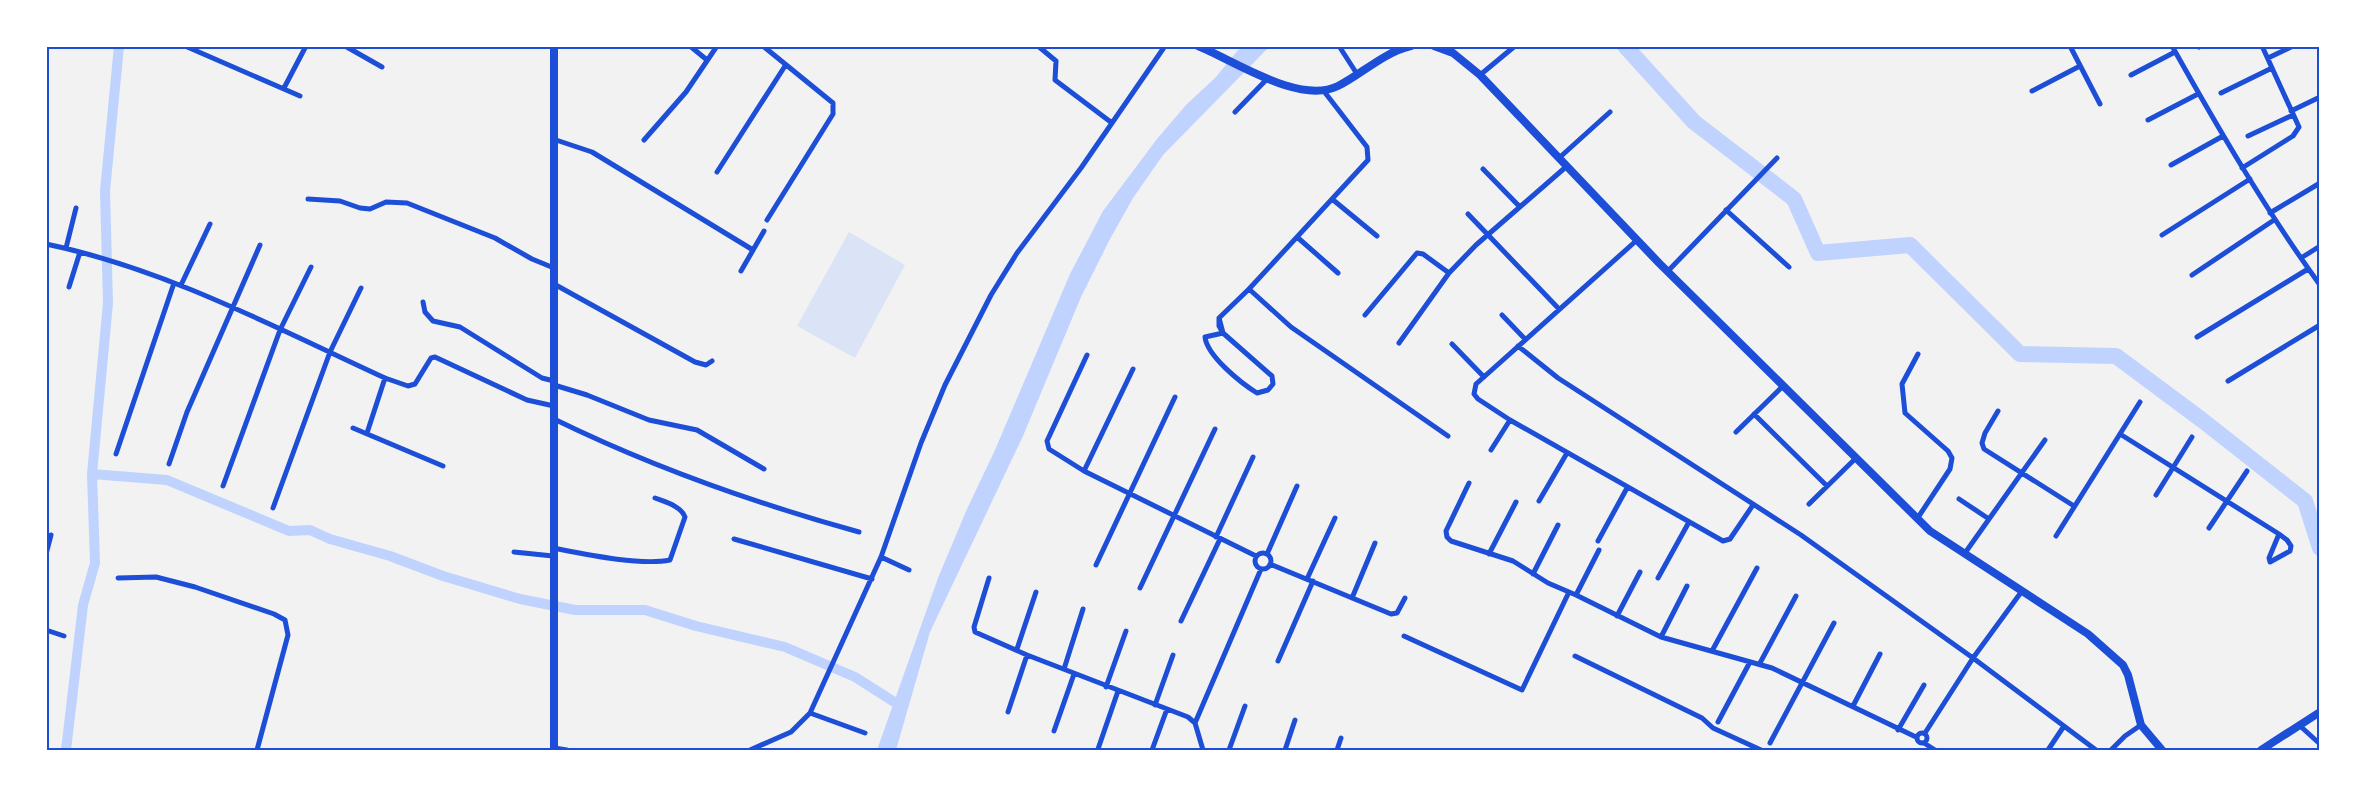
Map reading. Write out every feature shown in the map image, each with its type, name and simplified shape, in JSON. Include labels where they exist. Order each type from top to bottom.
[{"type":"main road","points":[[554,46],[554,749]]},
{"type":"main road","points":[[1202,48],[1265,76],[1305,90],[1323,90],[1338,85],[1394,52],[1411,46]]},
{"type":"main road","points":[[1434,46],[1453,53],[1480,75],[1637,240],[1930,531],[2088,634],[2123,665],[2128,675],[2141,725],[2163,750]]},
{"type":"main road","points":[[2261,750],[2319,712]]},
{"type":"street","points":[[185,46],[300,96]]},
{"type":"street","points":[[284,88],[306,46]]},
{"type":"street","points":[[345,46],[382,67]]},
{"type":"street","points":[[690,46],[707,60]]},
{"type":"street","points":[[644,140],[686,92],[717,46]]},
{"type":"street","points":[[763,46],[835,107],[833,114],[767,220]]},
{"type":"street","points":[[1038,46],[1056,61],[1055,80],[1112,123]]},
{"type":"street","points":[[750,750],[791,732],[810,713],[872,579],[921,443],[945,385],[991,295],[1017,253],[1165,46]]},
{"type":"street","points":[[1339,46],[1357,74]]},
{"type":"street","points":[[1480,75],[1515,46]]},
{"type":"street","points":[[2070,46],[2100,104]]},
{"type":"street","points":[[2242,168],[2293,136],[2299,127],[2262,46]]},
{"type":"street","points":[[2268,58],[2294,46]]},
{"type":"street","points":[[2131,75],[2173,49],[2274,220],[2319,285]]},
{"type":"street","points":[[717,172],[785,66]]},
{"type":"street","points":[[2032,91],[2080,66]]},
{"type":"street","points":[[2220,93],[2272,68]]},
{"type":"street","points":[[1235,112],[1265,76]]},
{"type":"street","points":[[1223,333],[1206,337],[1210,351],[1257,393],[1269,390],[1273,384],[1272,376],[1223,333],[1219,318],[1249,289],[1366,163],[1369,156],[1367,147],[1323,90]]},
{"type":"street","points":[[2148,120],[2198,94]]},
{"type":"street","points":[[2248,136],[2319,97]]},
{"type":"street","points":[[1559,158],[1610,112]]},
{"type":"street","points":[[2171,165],[2223,136]]},
{"type":"street","points":[[554,139],[592,153],[753,250]]},
{"type":"street","points":[[1668,271],[1777,158]]},
{"type":"street","points":[[1399,343],[1449,273],[1486,234],[1567,166]]},
{"type":"street","points":[[1483,169],[1520,206]]},
{"type":"street","points":[[2162,235],[2250,179]]},
{"type":"street","points":[[2270,213],[2319,183]]},
{"type":"street","points":[[308,199],[340,201],[370,209],[386,202],[407,204],[495,238],[531,259],[554,268]]},
{"type":"street","points":[[1332,199],[1377,236]]},
{"type":"street","points":[[66,248],[76,208]]},
{"type":"street","points":[[1726,210],[1789,267]]},
{"type":"street","points":[[1468,214],[1558,309]]},
{"type":"street","points":[[2192,275],[2274,220]]},
{"type":"street","points":[[181,285],[210,224]]},
{"type":"street","points":[[741,271],[764,231]]},
{"type":"street","points":[[1297,237],[1338,273]]},
{"type":"street","points":[[1637,240],[1476,384],[1474,394],[1510,420],[1627,488],[1726,541],[1730,539],[1753,505]]},
{"type":"street","points":[[46,244],[117,262],[181,285],[385,378],[412,386],[431,358],[435,357],[526,400],[554,406]]},
{"type":"street","points":[[169,464],[187,412],[260,245]]},
{"type":"street","points":[[2301,258],[2319,246]]},
{"type":"street","points":[[69,287],[80,252]]},
{"type":"street","points":[[1365,315],[1417,253],[1423,254],[1449,273]]},
{"type":"street","points":[[222,486],[280,330],[311,267]]},
{"type":"street","points":[[2197,337],[2308,269]]},
{"type":"street","points":[[116,453],[174,283]]},
{"type":"street","points":[[554,284],[695,362],[706,365],[712,361]]},
{"type":"street","points":[[273,508],[330,352],[361,288]]},
{"type":"street","points":[[1249,289],[1291,327],[1448,435]]},
{"type":"street","points":[[423,302],[425,312],[433,321],[460,327],[542,378],[649,420],[697,430],[764,469]]},
{"type":"street","points":[[1502,315],[1525,339]]},
{"type":"street","points":[[2228,381],[2319,325]]},
{"type":"street","points":[[1452,344],[1484,377]]},
{"type":"street","points":[[1518,346],[1558,378],[1802,536],[1973,658],[2096,750]]},
{"type":"street","points":[[1917,519],[1950,469],[1952,462],[1948,451],[1905,413],[1902,384],[1918,354]]},
{"type":"street","points":[[1087,355],[1047,441],[1047,446],[1054,454],[1084,471],[1256,556]]},
{"type":"street","points":[[1084,471],[1133,369]]},
{"type":"street","points":[[367,433],[385,378]]},
{"type":"street","points":[[1736,432],[1783,386]]},
{"type":"street","points":[[1096,565],[1175,397]]},
{"type":"street","points":[[2056,536],[2140,402]]},
{"type":"street","points":[[1998,411],[1984,434],[1982,443],[1984,449],[2074,506]]},
{"type":"street","points":[[1754,414],[1827,486]]},
{"type":"street","points":[[554,419],[598,441],[697,481],[765,505],[859,532]]},
{"type":"street","points":[[1491,450],[1510,420]]},
{"type":"street","points":[[353,428],[442,466]]},
{"type":"street","points":[[1140,588],[1215,429]]},
{"type":"street","points":[[2120,434],[2173,466],[2279,534],[2287,540],[2291,546],[2290,551],[2270,562],[2269,558],[2279,534]]},
{"type":"street","points":[[2156,495],[2192,437]]},
{"type":"street","points":[[1965,553],[2045,440]]},
{"type":"street","points":[[1539,501],[1567,453]]},
{"type":"street","points":[[1181,621],[1253,457]]},
{"type":"street","points":[[1809,504],[1857,457]]},
{"type":"street","points":[[2209,528],[2247,471]]},
{"type":"street","points":[[1469,483],[1445,535],[1451,541],[1513,561],[1548,583],[1661,637],[1760,663],[1916,737],[1918,742],[1924,742],[1935,750]]},
{"type":"street","points":[[1267,554],[1297,486]]},
{"type":"street","points":[[1598,541],[1627,488]]},
{"type":"street","points":[[514,552],[553,552],[657,562],[669,560],[685,517],[684,512],[655,498]]},
{"type":"street","points":[[1959,499],[1989,519]]},
{"type":"street","points":[[1489,554],[1516,502]]},
{"type":"street","points":[[1278,661],[1335,518]]},
{"type":"street","points":[[1658,578],[1689,522]]},
{"type":"street","points":[[1533,574],[1558,525]]},
{"type":"street","points":[[46,554],[51,535]]},
{"type":"street","points":[[735,539],[872,579]]},
{"type":"street","points":[[1352,598],[1375,543]]},
{"type":"street","points":[[1404,636],[1522,690],[1573,593],[1599,550]]},
{"type":"street","points":[[1256,556],[1263,552],[1270,558],[1270,564],[1261,569]]},
{"type":"street","points":[[1256,556],[1255,564],[1261,569]]},
{"type":"street","points":[[881,557],[909,570]]},
{"type":"street","points":[[1270,564],[1391,614],[1397,613],[1405,598]]},
{"type":"street","points":[[1712,651],[1757,568]]},
{"type":"street","points":[[1203,750],[1196,723],[1261,569]]},
{"type":"street","points":[[1617,616],[1640,572]]},
{"type":"street","points":[[118,578],[156,577],[195,587],[274,614],[285,620],[288,635],[257,750]]},
{"type":"street","points":[[990,578],[974,627],[975,632],[1106,687],[1167,709],[1196,723]]},
{"type":"street","points":[[1661,637],[1687,586]]},
{"type":"street","points":[[1916,737],[1919,733],[1924,733],[1973,658],[2022,591]]},
{"type":"street","points":[[1017,649],[1036,592]]},
{"type":"street","points":[[1760,663],[1796,596]]},
{"type":"street","points":[[1064,669],[1083,609]]},
{"type":"street","points":[[1770,743],[1834,623]]},
{"type":"street","points":[[46,630],[64,636]]},
{"type":"street","points":[[1106,687],[1126,631]]},
{"type":"street","points":[[1853,706],[1880,654]]},
{"type":"street","points":[[1008,712],[1027,655]]},
{"type":"street","points":[[1155,705],[1173,655]]},
{"type":"street","points":[[1575,656],[1701,718],[1713,728],[1761,750]]},
{"type":"street","points":[[1718,722],[1750,662]]},
{"type":"street","points":[[1054,731],[1074,674]]},
{"type":"street","points":[[1898,730],[1924,685]]},
{"type":"street","points":[[1098,749],[1118,691]]},
{"type":"street","points":[[1229,750],[1245,706]]},
{"type":"street","points":[[1152,750],[1167,709]]},
{"type":"street","points":[[810,713],[865,733]]},
{"type":"street","points":[[1285,750],[1295,720]]},
{"type":"street","points":[[2111,750],[2141,725]]},
{"type":"street","points":[[2299,725],[2319,744]]},
{"type":"street","points":[[2048,750],[2064,726]]},
{"type":"street","points":[[1924,733],[1927,738],[1924,742]]},
{"type":"street","points":[[1337,750],[1341,738]]},
{"type":"street","points":[[554,749],[567,750]]},
{"type":"shaded area","points":[[849,232],[905,265],[855,358],[797,326]]},
{"type":"water","points":[[1246,47],[1269,47],[1163,155],[1133,198],[1110,239],[1081,297],[1023,436],[930,632],[896,750],[877,750],[938,578],[1070,274],[1103,211],[1157,139],[1186,105],[1216,77],[1238,50]]},
{"type":"waterway","points":[[66,750],[83,605],[95,563],[92,474],[108,303],[105,191],[119,46]]},
{"type":"waterway","points":[[1625,46],[1694,122],[1794,199],[1818,253],[1910,245],[2020,354],[2116,356],[2305,501],[2320,548]]},
{"type":"waterway","points":[[92,474],[167,480],[289,531],[310,530],[330,539],[390,556],[443,576],[520,599],[575,610],[645,610],[696,626],[785,647],[855,677],[899,705]]}]
